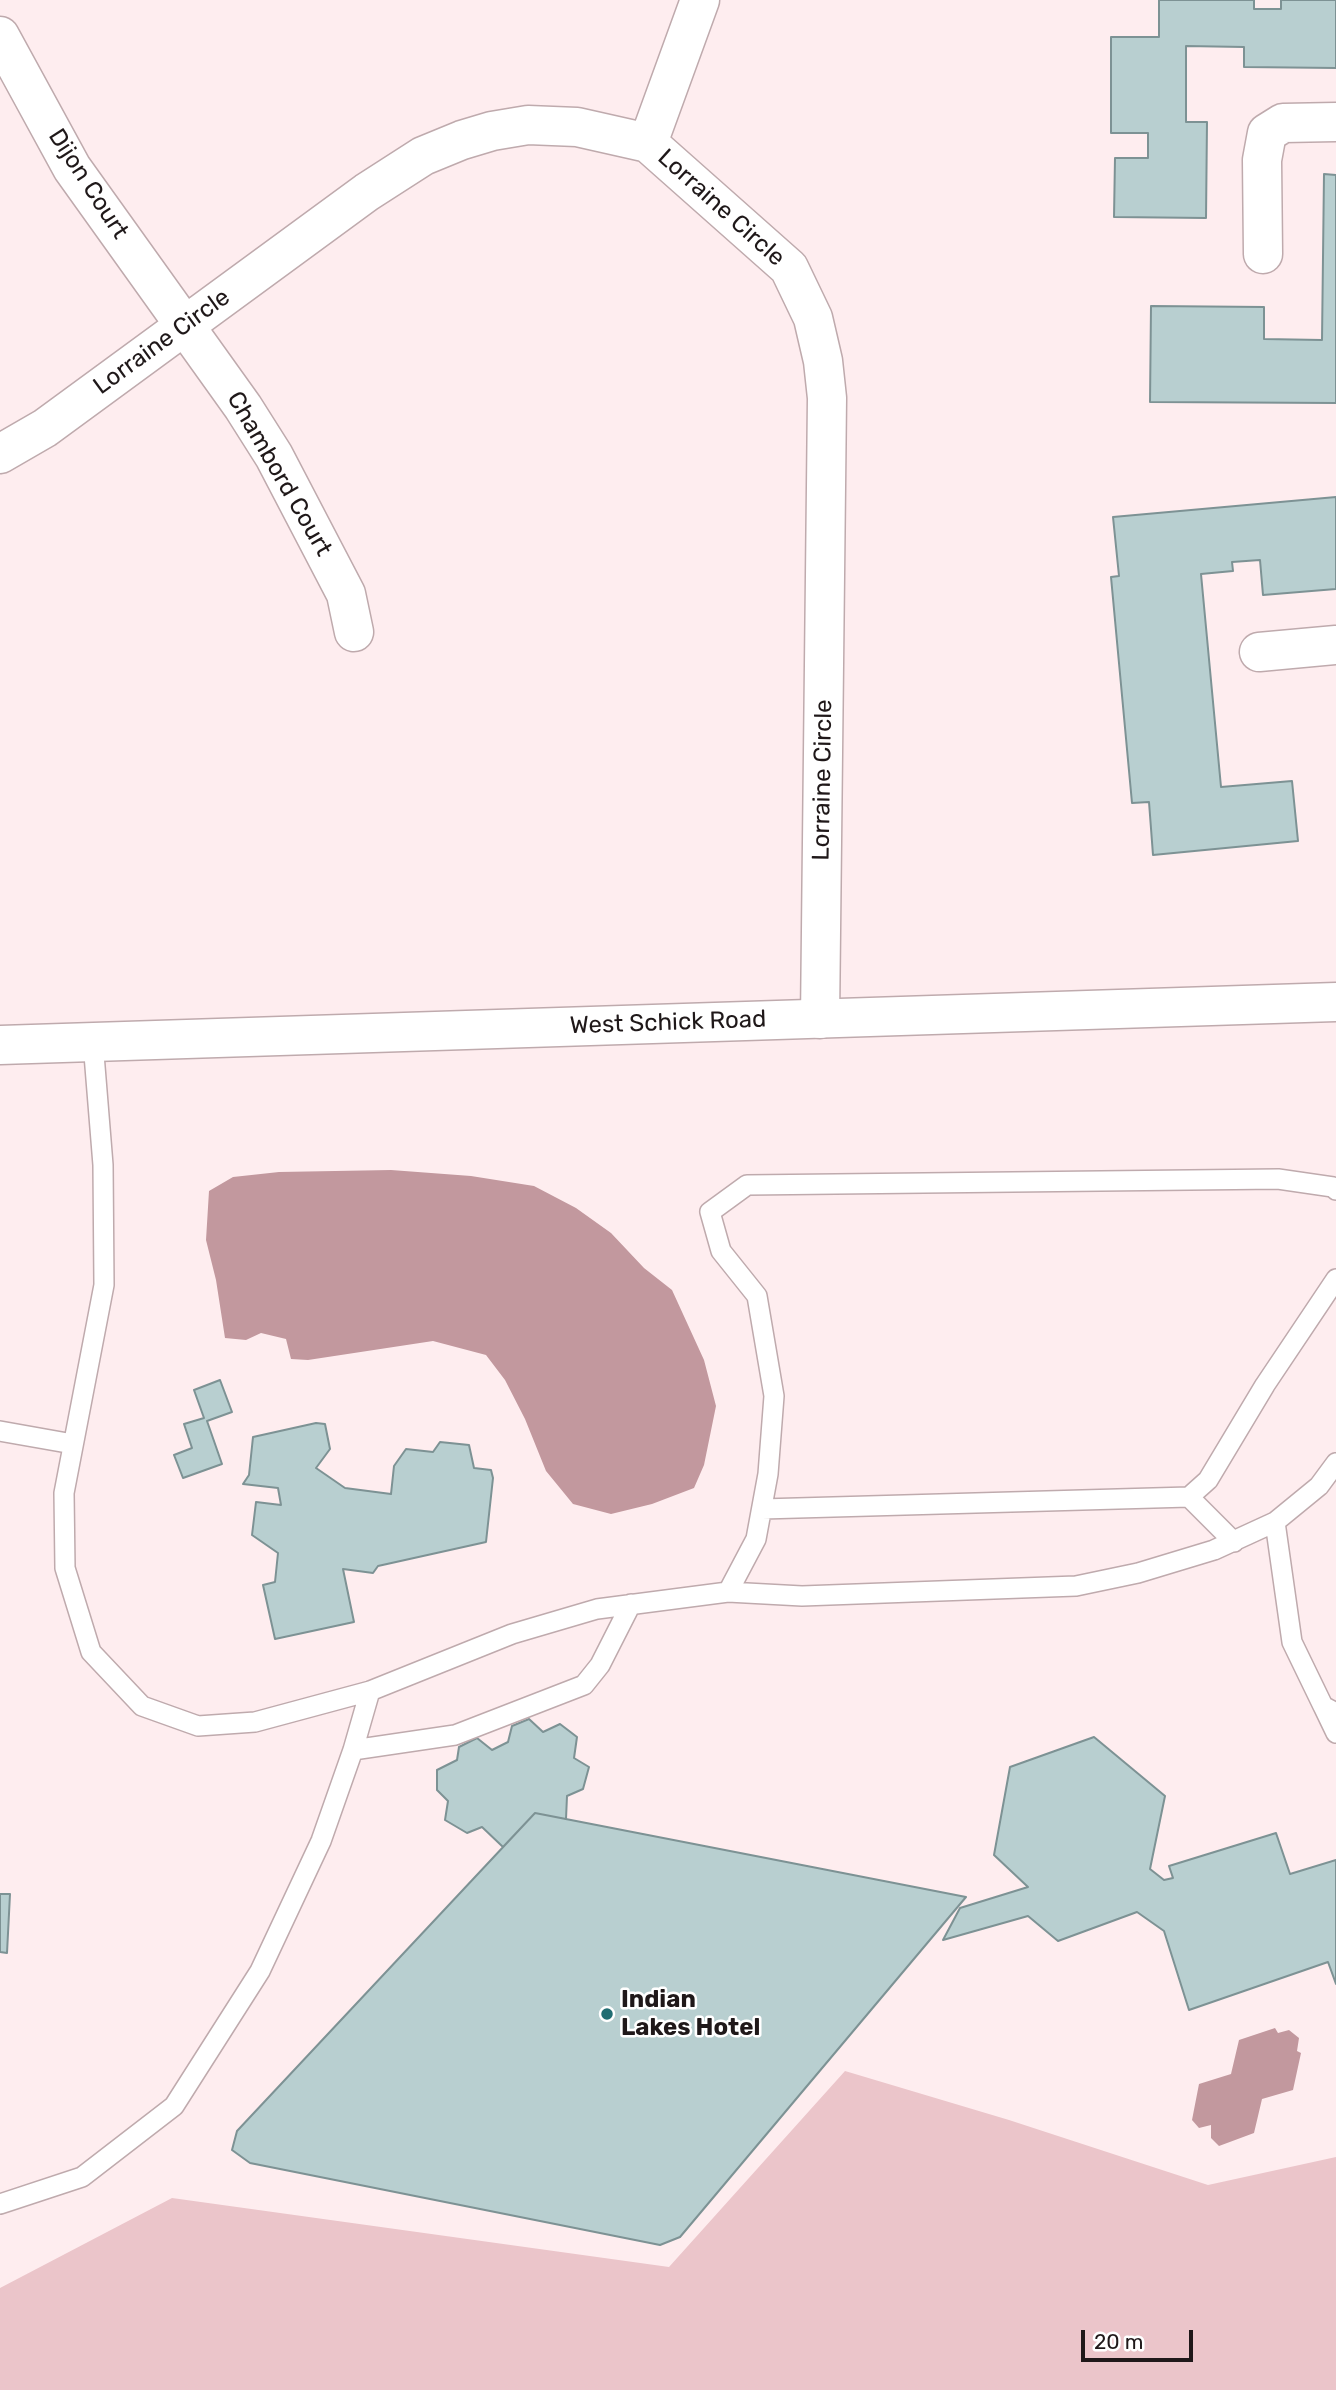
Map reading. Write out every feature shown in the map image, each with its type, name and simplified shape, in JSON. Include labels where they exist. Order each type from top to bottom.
[{"type":"street","points":[[648,143],[700,0]]},
{"type":"street","name":"Dijon Court","points":[[0,36],[72,168],[185,325]]},
{"type":"street","points":[[1262,254],[1262,160],[1267,134],[1283,123],[1336,122]]},
{"type":"street","name":"Lorraine Circle","points":[[0,454],[46,428],[368,192],[423,156],[492,131],[528,125],[577,127],[648,143],[789,268],[813,318],[823,361],[827,398],[820,1018]]},
{"type":"street","name":"Chambord Court","points":[[185,325],[274,456],[346,594],[354,632]]},
{"type":"street","points":[[1259,652],[1336,645]]},
{"type":"street","name":"West Schick Road","points":[[0,1045],[1336,1002]]},
{"type":"lane","points":[[93,1042],[103,1165],[104,1285],[64,1493],[65,1568],[91,1652],[142,1706],[198,1726],[255,1722],[370,1691],[512,1634],[597,1609],[728,1592],[802,1596],[1076,1586],[1138,1573],[1214,1550],[1275,1522],[1320,1486],[1336,1464]]},
{"type":"lane","points":[[728,1592],[756,1539],[768,1474],[774,1396],[757,1296],[721,1251],[710,1212],[747,1185],[1278,1179],[1333,1187],[1336,1190]]},
{"type":"lane","points":[[762,1509],[1189,1497],[1208,1480],[1265,1385],[1336,1279]]},
{"type":"lane","points":[[0,1432],[73,1444]]},
{"type":"lane","points":[[1189,1497],[1234,1542]]},
{"type":"lane","points":[[1275,1522],[1292,1642],[1329,1709],[1336,1733]]},
{"type":"lane","points":[[353,1750],[455,1735],[584,1685],[600,1665],[631,1604]]},
{"type":"lane","points":[[0,2204],[82,2177],[174,2106],[260,1971],[321,1841],[353,1750],[370,1691]]},
{"type":"shaded area","points":[[391,1170],[471,1176],[534,1186],[576,1208],[611,1233],[644,1268],[672,1290],[704,1360],[716,1406],[704,1465],[694,1488],[652,1504],[611,1514],[573,1504],[546,1471],[525,1419],[505,1380],[486,1355],[433,1341],[308,1360],[291,1359],[286,1339],[261,1333],[246,1340],[225,1338],[216,1280],[206,1240],[209,1191],[233,1177],[279,1172]]},
{"type":"shaded area","points":[[1275,2028],[1278,2033],[1289,2030],[1299,2038],[1297,2051],[1301,2053],[1293,2090],[1262,2099],[1254,2133],[1219,2146],[1211,2138],[1211,2125],[1199,2128],[1192,2120],[1199,2084],[1231,2074],[1239,2040]]},
{"type":"shaded area","points":[[845,2071],[1009,2120],[1208,2185],[1336,2157],[1336,2390],[0,2390],[0,2288],[172,2198],[669,2267]]},
{"type":"building","points":[[1159,0],[1254,0],[1254,9],[1281,9],[1281,0],[1336,0],[1336,68],[1244,67],[1244,47],[1186,46],[1186,122],[1207,122],[1206,218],[1114,217],[1115,158],[1148,158],[1148,133],[1111,133],[1111,37],[1159,37]]},
{"type":"building","points":[[1324,174],[1336,175],[1336,403],[1150,402],[1151,306],[1264,307],[1264,339],[1322,340]]},
{"type":"building","points":[[1336,497],[1336,589],[1263,595],[1260,560],[1232,562],[1233,571],[1201,574],[1221,787],[1292,781],[1298,841],[1153,855],[1149,802],[1132,803],[1111,577],[1119,576],[1113,517]]},
{"type":"building","points":[[220,1380],[232,1412],[207,1421],[222,1464],[183,1478],[174,1455],[192,1448],[184,1424],[204,1418],[194,1390]]},
{"type":"building","points":[[316,1423],[325,1424],[330,1449],[316,1468],[345,1488],[391,1494],[394,1466],[406,1449],[433,1452],[440,1442],[469,1445],[474,1468],[491,1470],[493,1478],[486,1542],[378,1566],[373,1573],[343,1569],[354,1622],[275,1639],[263,1585],[275,1582],[278,1553],[252,1535],[256,1502],[281,1505],[278,1488],[243,1484],[249,1475],[253,1437]]},
{"type":"building","points":[[529,1719],[543,1732],[560,1724],[577,1737],[574,1758],[589,1767],[583,1789],[567,1796],[566,1819],[535,1813],[503,1847],[482,1827],[467,1833],[445,1820],[448,1801],[437,1790],[437,1770],[457,1760],[459,1747],[477,1738],[492,1750],[508,1742],[512,1726]]},
{"type":"building","points":[[1094,1737],[1165,1796],[1150,1869],[1164,1880],[1173,1878],[1169,1866],[1276,1833],[1290,1874],[1336,1860],[1336,1984],[1328,1962],[1189,2010],[1164,1931],[1137,1912],[1058,1941],[1028,1916],[943,1940],[960,1908],[1028,1887],[994,1855],[1010,1767]]},
{"type":"building","name":"Indian Lakes Hotel","points":[[535,1813],[966,1897],[680,2237],[660,2245],[250,2163],[232,2150],[237,2131]]},
{"type":"building","points":[[0,1894],[10,1894],[7,1953],[0,1952]]},
{"type":"place","name":"Indian Lakes Hotel","points":[[607,2014]]}]
